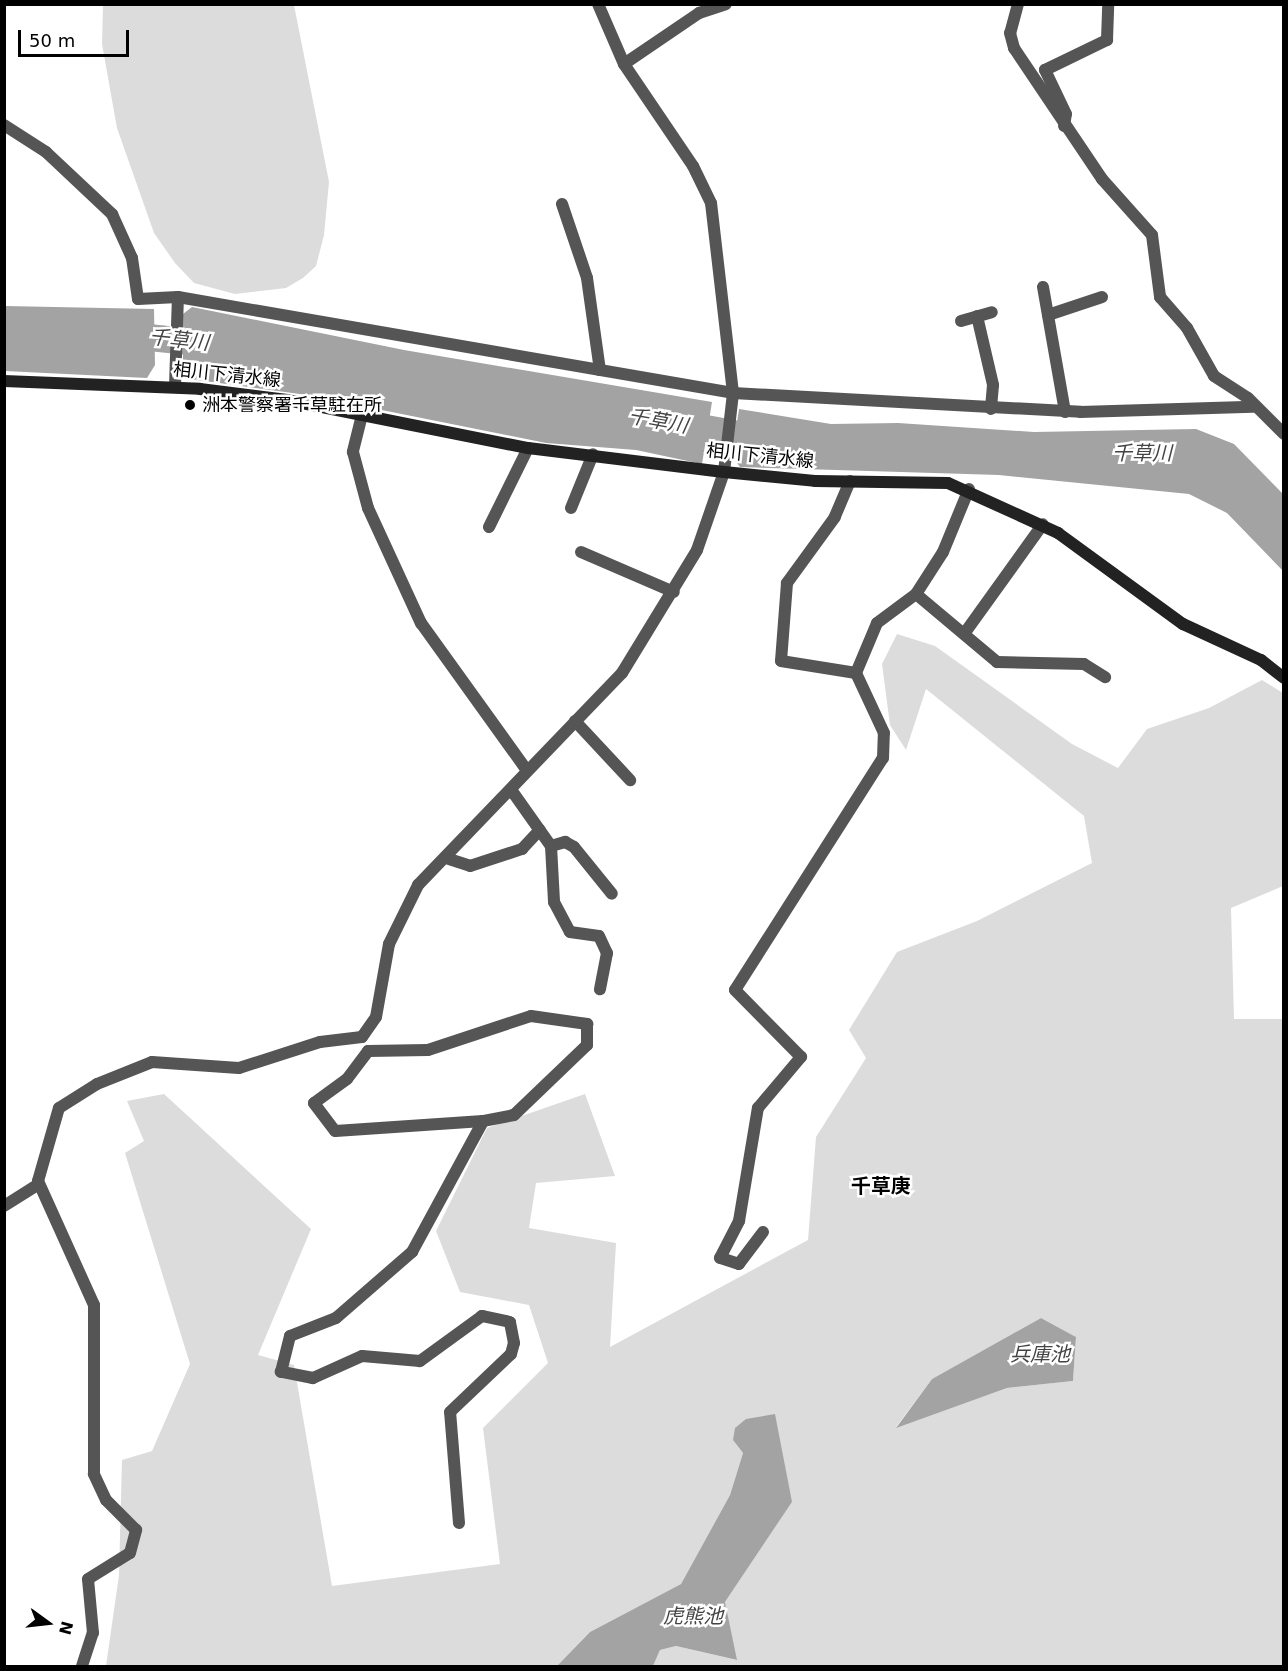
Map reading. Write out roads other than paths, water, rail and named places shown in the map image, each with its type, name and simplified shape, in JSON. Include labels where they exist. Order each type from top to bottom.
[{"type":"main road","name":"相川下清水線","points":[[4,381],[175,386],[362,415],[528,448],[850,481],[948,483],[969,489],[1043,524],[1183,624],[1261,660],[1284,678]]},
{"type":"street","points":[[82,1666],[93,1633],[88,1579],[130,1553],[136,1530],[106,1500],[94,1474],[94,1305],[39,1184],[59,1108],[97,1084],[152,1062],[239,1068],[320,1042],[362,1037],[376,1017],[389,944],[418,885],[448,859],[512,791],[526,769],[622,673],[674,592],[697,550],[725,468],[733,398],[711,203],[693,166],[624,64],[598,4]]},
{"type":"street","points":[[624,64],[699,13],[726,4]]},
{"type":"street","points":[[1018,4],[1010,33],[1014,48],[1064,126],[1152,235],[1158,290],[1164,303],[1187,328],[1214,376],[1284,434]]},
{"type":"street","points":[[1064,126],[1066,114],[1045,70],[1107,40],[1108,4]]},
{"type":"street","points":[[4,125],[46,152],[112,214],[132,258],[138,299],[178,297],[600,370],[733,398],[1065,412],[1253,407]]},
{"type":"street","points":[[562,204],[586,278],[600,370]]},
{"type":"street","points":[[1043,287],[1065,412]]},
{"type":"street","points":[[175,386],[178,297]]},
{"type":"street","points":[[1048,315],[1102,297]]},
{"type":"street","points":[[961,321],[993,312]]},
{"type":"street","points":[[977,316],[993,385],[991,409]]},
{"type":"street","points":[[362,415],[353,452],[368,508],[392,561],[444,660],[526,769]]},
{"type":"street","points":[[489,527],[528,448]]},
{"type":"street","points":[[571,508],[593,454]]},
{"type":"street","points":[[850,481],[836,517],[788,583],[781,661],[856,673]]},
{"type":"street","points":[[763,1232],[739,1264],[720,1258],[738,1221],[758,1108],[801,1057],[735,990],[883,758],[884,733],[856,673],[877,623],[916,594],[943,552],[969,489]]},
{"type":"street","points":[[964,634],[1043,524]]},
{"type":"street","points":[[581,552],[674,592]]},
{"type":"street","points":[[916,594],[997,662],[1084,664],[1105,677]]},
{"type":"street","points":[[575,721],[630,780]]},
{"type":"street","points":[[512,791],[551,846],[554,902],[570,932],[599,936],[607,953],[600,988]]},
{"type":"street","points":[[448,859],[470,866],[522,849],[540,830]]},
{"type":"street","points":[[551,846],[565,842],[574,847],[612,894]]},
{"type":"street","points":[[531,1016],[587,1024],[587,1045],[514,1115],[483,1121],[336,1131],[314,1102],[347,1079],[368,1051],[428,1050],[531,1016]]},
{"type":"street","points":[[362,1037],[368,1051]]},
{"type":"street","points":[[459,1523],[450,1412],[510,1354],[514,1343],[510,1322],[482,1316],[420,1361],[362,1356],[313,1378],[281,1372],[290,1336],[336,1318],[412,1252],[483,1121]]},
{"type":"street","points":[[4,1206],[39,1184]]},
{"type":"water","points":[[5,306],[154,309],[155,365],[147,378],[5,371]]},
{"type":"water","points":[[192,307],[404,350],[712,402],[702,464],[636,450],[546,443],[307,395],[190,379],[183,372],[183,314]]},
{"type":"water","points":[[739,409],[831,424],[898,423],[1034,432],[1196,429],[1234,444],[1283,494],[1283,571],[1227,513],[1189,494],[999,475],[740,467],[732,456]]},
{"type":"water","name":"兵庫池","points":[[1041,1318],[1076,1337],[1073,1381],[1007,1388],[896,1428],[932,1379]]},
{"type":"water","name":"虎熊池","points":[[775,1414],[792,1502],[725,1602],[737,1660],[676,1646],[660,1650],[653,1666],[557,1666],[590,1632],[681,1584],[730,1495],[743,1453],[733,1440],[735,1428],[746,1419]]},
{"type":"waterway","name":"千草川","points":[[119,334],[206,343]]},
{"type":"waterway","name":"千草川","points":[[673,422],[759,438]]},
{"type":"place","name":"洲本警察署千草駐在所","points":[[190,405]]},
{"type":"district","name":"千草庚","points":[[881,1186]]}]
